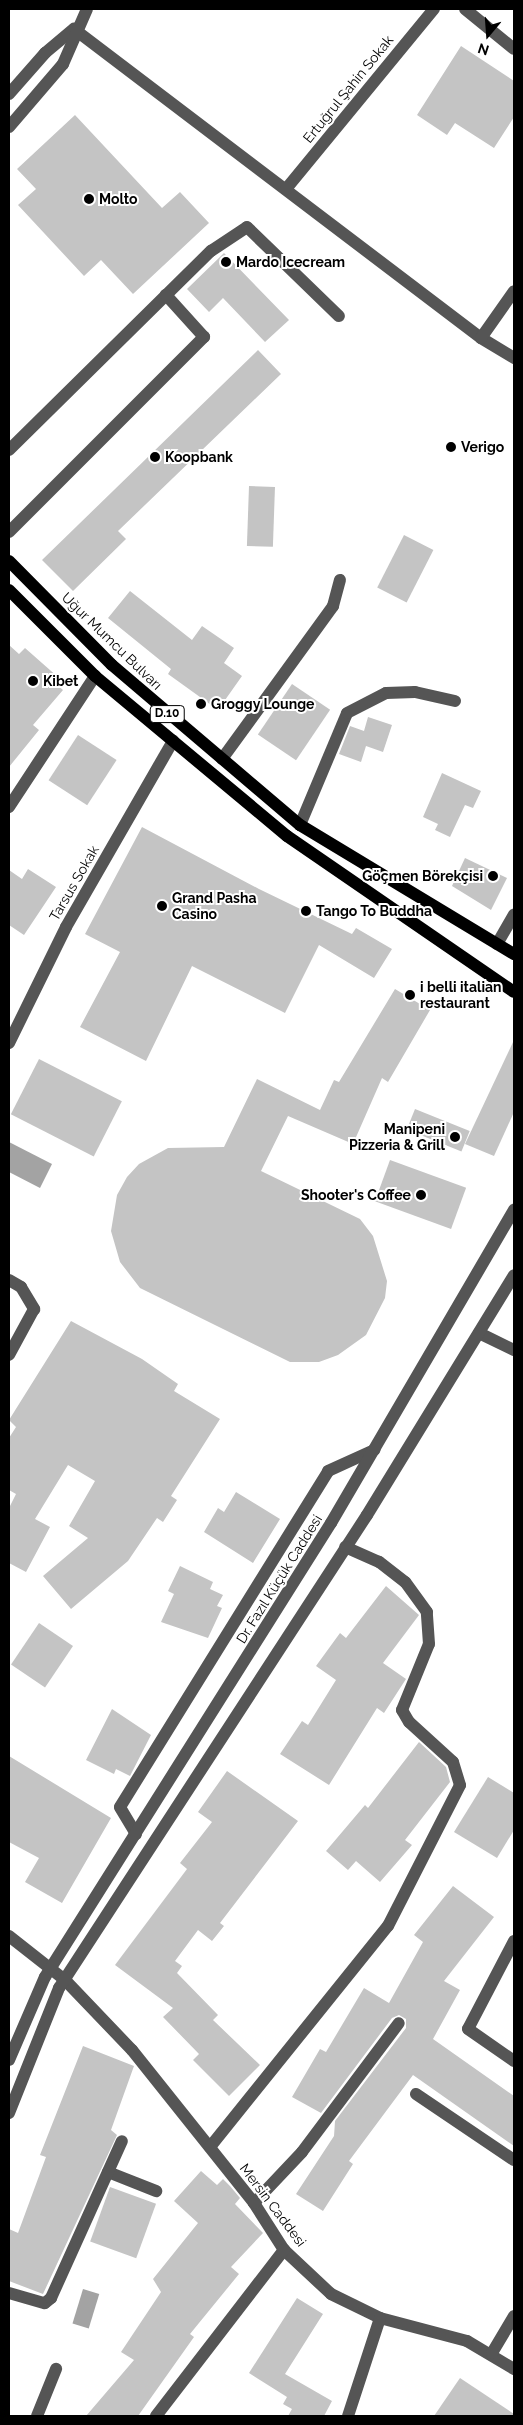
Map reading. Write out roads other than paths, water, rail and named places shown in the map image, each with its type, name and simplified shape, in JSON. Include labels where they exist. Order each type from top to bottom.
[{"type":"main road","name":"Uğur Mumcu Bulvarı","points":[[9,561],[112,666],[300,825],[497,944]]},
{"type":"main road","name":"D.10","points":[[9,590],[95,676],[287,836],[514,992]]},
{"type":"main road","name":"D.10","points":[[497,944],[514,954]]},
{"type":"main road","points":[[497,944],[514,949]]},
{"type":"street","points":[[9,127],[63,64],[74,29],[87,9]]},
{"type":"street","name":"Ertuğrul Şahin Sokak","points":[[286,189],[434,9]]},
{"type":"street","points":[[465,9],[514,48]]},
{"type":"street","points":[[9,94],[45,53],[74,29]]},
{"type":"street","points":[[74,29],[481,338],[514,358]]},
{"type":"street","points":[[9,450],[211,252],[247,227],[339,316]]},
{"type":"street","points":[[481,338],[514,291]]},
{"type":"street","points":[[9,532],[204,337],[166,295]]},
{"type":"street","points":[[222,759],[333,606],[340,580]]},
{"type":"street","points":[[9,807],[95,676]]},
{"type":"street","points":[[300,825],[347,713],[386,693],[415,692],[455,701]]},
{"type":"street","name":"Tarsus Sokak","points":[[9,1043],[66,926],[173,741]]},
{"type":"street","points":[[497,944],[514,915]]},
{"type":"street","name":"Dr. Fazıl Küçük Caddesi","points":[[48,1973],[374,1450],[514,1210]]},
{"type":"street","points":[[9,2113],[65,1980],[345,1547],[514,1275]]},
{"type":"street","points":[[9,1280],[21,1287],[34,1309],[9,1355]]},
{"type":"street","points":[[479,1332],[514,1350]]},
{"type":"street","points":[[136,1834],[120,1807],[125,1798],[328,1471],[374,1450]]},
{"type":"street","points":[[210,2147],[388,1926],[460,1785],[453,1762],[409,1722],[402,1710],[429,1644],[427,1612],[405,1582],[379,1562],[345,1547]]},
{"type":"street","name":"Mersin Caddesi","points":[[9,1936],[48,1973],[65,1980],[132,2050],[254,2203],[284,2250],[331,2294],[380,2318],[467,2341],[492,2353],[514,2368]]},
{"type":"street","points":[[514,1941],[468,2029],[514,2061]]},
{"type":"street","points":[[9,2060],[48,1973]]},
{"type":"street","points":[[254,2203],[302,2152],[399,2023]]},
{"type":"street","points":[[416,2094],[514,2160]]},
{"type":"street","points":[[9,2293],[45,2303],[51,2298],[122,2141]]},
{"type":"street","points":[[108,2172],[156,2190]]},
{"type":"street","points":[[156,2416],[284,2250]]},
{"type":"street","points":[[492,2353],[514,2316]]},
{"type":"street","points":[[348,2416],[380,2318]]},
{"type":"street","points":[[37,2416],[56,2369]]},
{"type":"place","name":"Molto","points":[[89,199]]},
{"type":"place","name":"Mardo Icecream","points":[[226,262]]},
{"type":"place","name":"Verigo","points":[[451,447]]},
{"type":"place","name":"Koopbank","points":[[155,457]]},
{"type":"place","name":"Kibet","points":[[33,681]]},
{"type":"place","name":"Groggy Lounge","points":[[201,704]]},
{"type":"place","name":"Göçmen Börekçisi","points":[[493,876]]},
{"type":"place","name":"Grand Pasha Casino","points":[[162,906]]},
{"type":"place","name":"Tango To Buddha","points":[[306,911]]},
{"type":"place","name":"i belli italian restaurant","points":[[410,995]]},
{"type":"place","name":"Manipeni Pizzeria & Grill","points":[[455,1137]]},
{"type":"place","name":"Shooter's Coffee","points":[[421,1195]]}]
